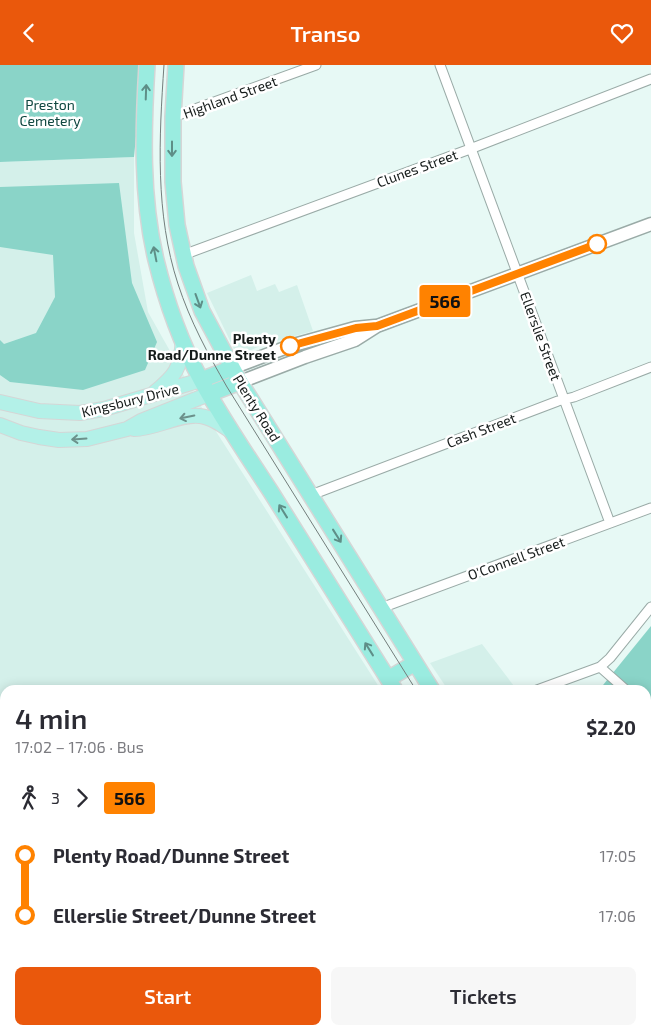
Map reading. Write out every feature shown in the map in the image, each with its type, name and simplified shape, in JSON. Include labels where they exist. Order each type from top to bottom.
[{"type":"highway","points":[[147,65],[145,167],[149,219],[156,260],[168,301],[183,341],[209,394],[392,684],[415,663]]},
{"type":"highway","name":"Plenty Road","points":[[176,65],[172,182],[183,255],[202,311],[240,382],[429,685]]},
{"type":"highway","points":[[201,380],[232,368]]},
{"type":"highway","points":[[209,394],[240,382]]},
{"type":"main road","points":[[240,382],[356,340],[377,326],[651,224]]},
{"type":"main road","points":[[232,368],[309,341],[356,328],[377,326]]},
{"type":"main road","points":[[150,396],[175,374],[183,341]]},
{"type":"main road","points":[[309,341],[325,350]]},
{"type":"main road","points":[[256,358],[256,361],[259,363],[289,354],[305,357]]},
{"type":"main road","name":"Kingsbury Drive","points":[[0,402],[39,411],[80,413],[104,409],[201,380]]},
{"type":"main road","name":"Kingsbury Drive","points":[[4,429],[39,437],[67,440],[87,439],[127,429],[141,421],[209,394]]},
{"type":"main road","points":[[127,429],[145,429],[191,415],[202,416],[232,431]]},
{"type":"street","name":"Highland Street","points":[[173,117],[316,65]]},
{"type":"street","name":"Ellerslie Street","points":[[440,65],[610,523]]},
{"type":"street","name":"Clunes Street","points":[[183,255],[470,149],[651,79]]},
{"type":"street","name":"Cash Street","points":[[311,495],[651,367]]},
{"type":"street","name":"O'Connell Street","points":[[381,608],[651,508]]},
{"type":"street","points":[[551,685],[600,667],[610,658],[651,607]]},
{"type":"street","points":[[600,667],[620,685]]},
{"type":"shaded area","points":[[134,157],[134,233],[148,312],[210,422],[378,685],[0,685],[0,162]]},
{"type":"shaded area","points":[[251,275],[257,291],[275,284],[279,292],[297,285],[313,331],[262,345],[243,354],[235,351],[207,293]]},
{"type":"shaded area","points":[[482,644],[513,685],[445,685],[430,663]]},
{"type":"green space","name":"Preston Cemetery","points":[[0,65],[143,65],[134,157],[0,162]]},
{"type":"green space","points":[[119,183],[132,283],[157,342],[145,370],[83,390],[10,382],[0,375],[0,340],[4,344],[36,333],[55,297],[53,255],[0,247],[0,187]]},
{"type":"green space","points":[[651,626],[651,685],[603,685]]},
{"type":"tram line","points":[[164,65],[160,148],[162,203],[165,231],[171,257],[188,311],[206,350],[227,387],[413,685]]},
{"type":"bus line","name":"566","points":[[290,346],[356,328],[377,326],[597,244]]},
{"type":"place","name":"Plenty Road/Dunne Street","points":[[290,346]]}]
